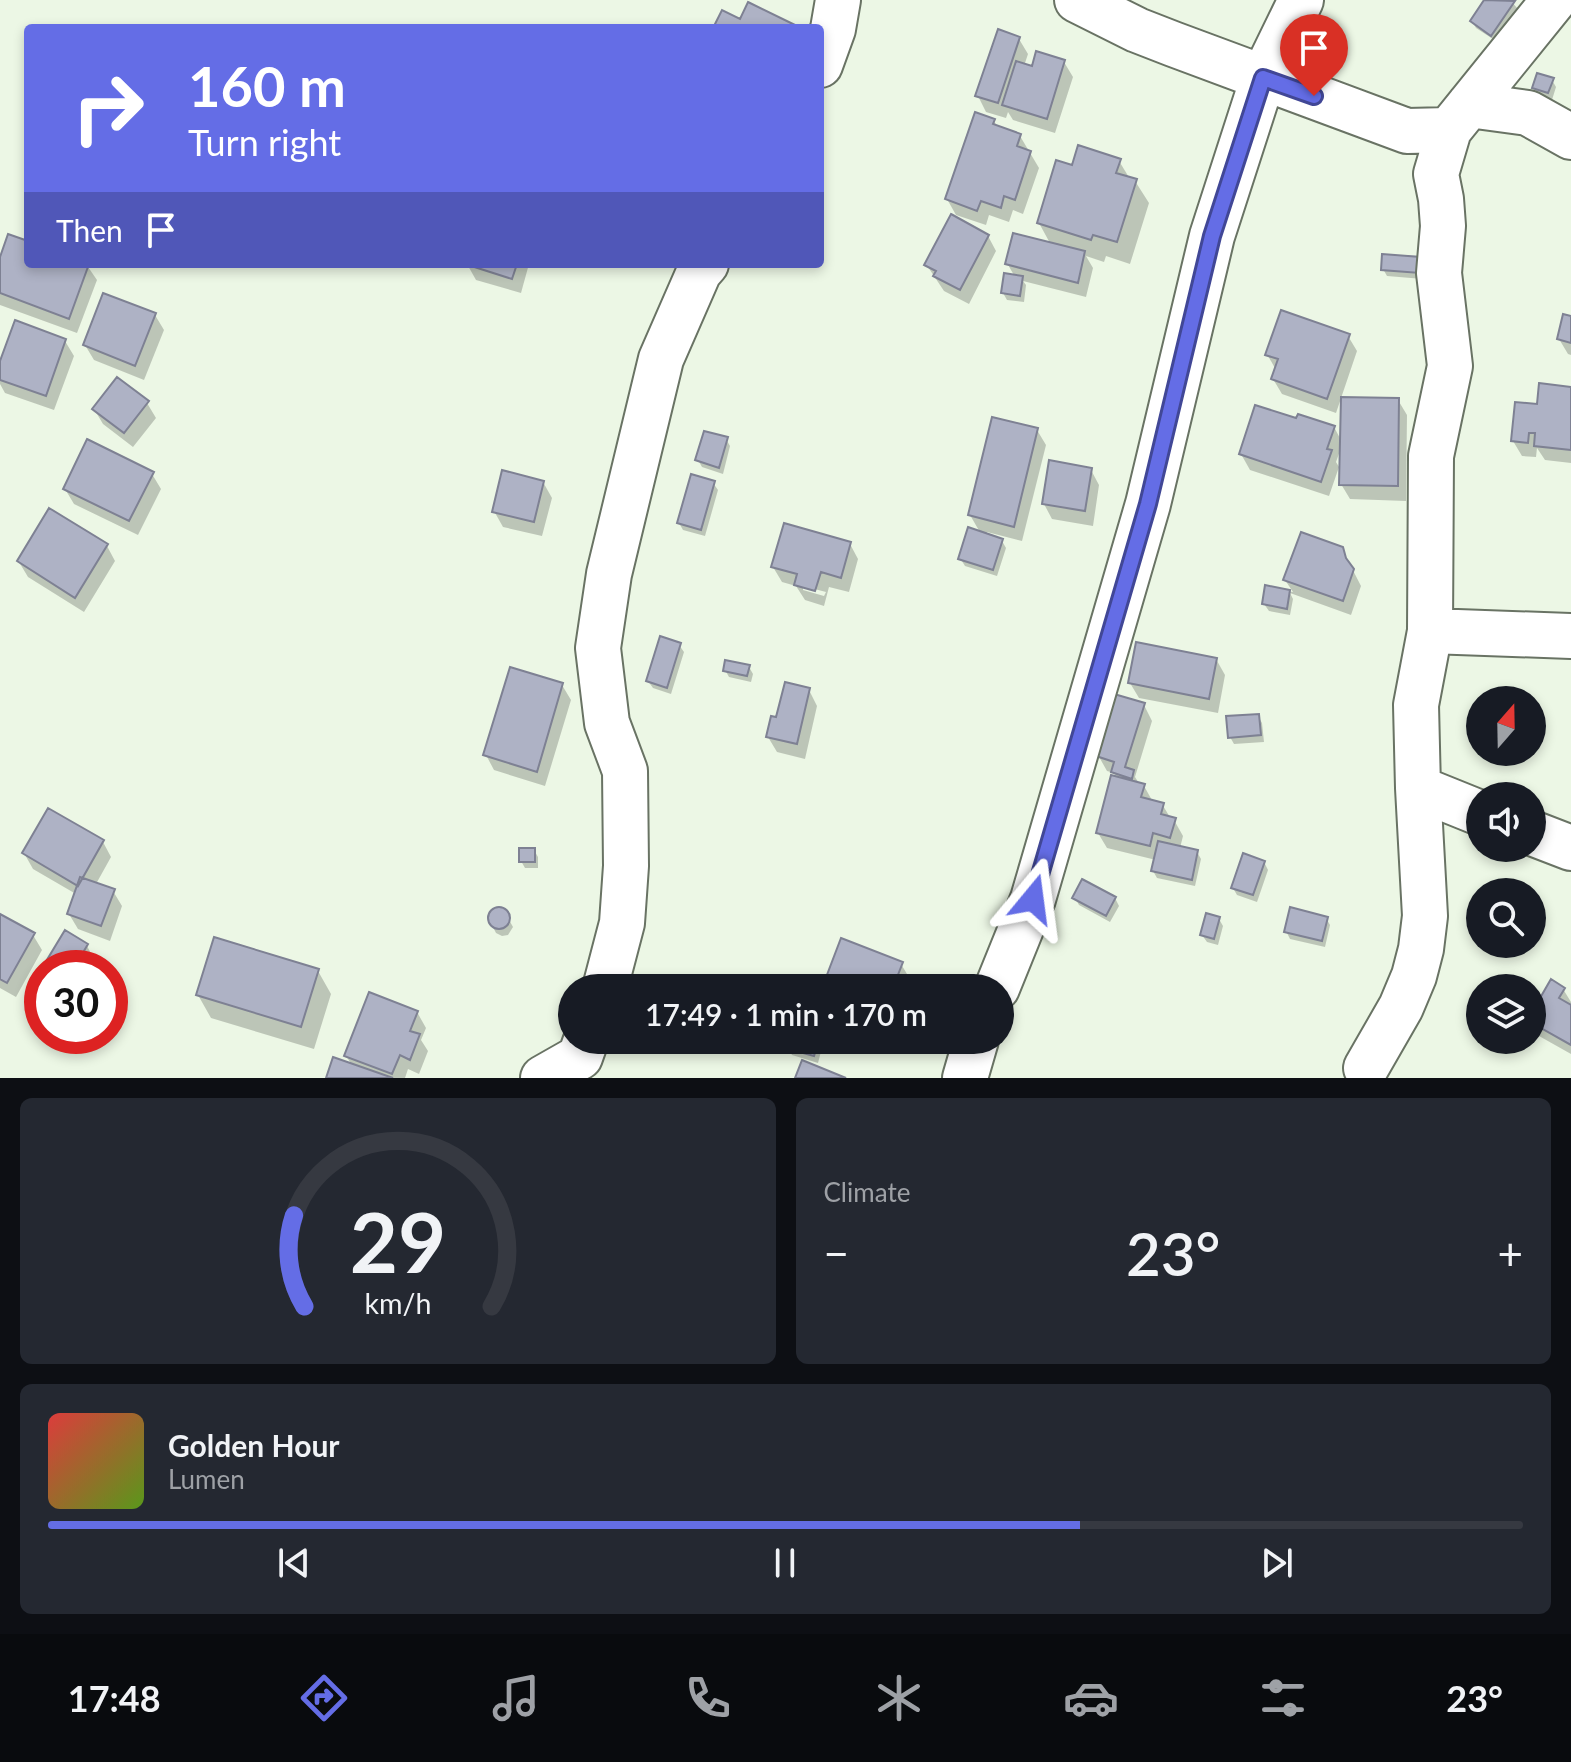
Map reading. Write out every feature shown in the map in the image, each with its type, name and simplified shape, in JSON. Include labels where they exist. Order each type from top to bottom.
[{"type":"street","points":[[824,54],[833,29],[838,0]]},
{"type":"street","points":[[1077,0],[1137,30],[1263,78],[1442,122],[1528,113],[1571,137]]},
{"type":"street","points":[[1003,974],[1033,899],[1148,504],[1212,236],[1263,78],[1301,0]]},
{"type":"street","points":[[1366,1068],[1401,1007],[1414,976],[1425,916],[1416,705],[1430,631],[1431,456],[1450,366],[1439,273],[1443,226],[1436,174],[1442,122],[1554,0]]},
{"type":"street","points":[[609,974],[622,923],[626,866],[625,771],[607,723],[598,648],[609,574],[661,359],[702,268]]},
{"type":"street","points":[[1430,631],[1571,636]]},
{"type":"street","points":[[1418,788],[1466,807]]},
{"type":"street","points":[[1546,838],[1571,848]]},
{"type":"street","points":[[543,1078],[581,1054]]},
{"type":"street","points":[[965,1078],[972,1054]]},
{"type":"building","points":[[1484,0],[1515,1],[1491,36],[1470,21]]},
{"type":"building","points":[[748,2],[793,24],[715,24],[722,10],[740,19]]},
{"type":"building","points":[[998,29],[1020,37],[998,103],[975,96]]},
{"type":"building","points":[[1036,51],[1065,60],[1047,119],[1002,105],[1016,61],[1032,66]]},
{"type":"building","points":[[1537,73],[1554,78],[1548,93],[1532,88]]},
{"type":"building","points":[[975,112],[995,119],[993,124],[1021,134],[1017,146],[1031,151],[1015,200],[1004,196],[1001,208],[981,201],[977,211],[945,199]]},
{"type":"building","points":[[1078,145],[1121,159],[1116,173],[1137,179],[1117,242],[1093,235],[1091,240],[1037,223],[1056,160],[1072,165]]},
{"type":"building","points":[[951,214],[989,235],[960,290],[933,276],[936,271],[924,265]]},
{"type":"building","points":[[1013,233],[1085,251],[1078,283],[1005,264]]},
{"type":"building","points":[[8,234],[24,240],[24,268],[88,268],[69,319],[0,293],[0,257]]},
{"type":"building","points":[[1382,254],[1421,257],[1420,273],[1381,270]]},
{"type":"building","points":[[478,268],[516,268],[512,279]]},
{"type":"building","points":[[1004,273],[1023,276],[1020,296],[1001,293]]},
{"type":"building","points":[[103,293],[156,313],[135,366],[83,345]]},
{"type":"building","points":[[1281,310],[1350,334],[1327,399],[1271,379],[1278,359],[1265,355]]},
{"type":"building","points":[[1563,314],[1571,316],[1571,343],[1557,339]]},
{"type":"building","points":[[15,320],[66,339],[46,396],[0,380],[0,361]]},
{"type":"building","points":[[117,377],[149,401],[124,433],[92,409]]},
{"type":"building","points":[[1539,383],[1571,387],[1571,450],[1534,446],[1535,433],[1529,433],[1528,443],[1511,441],[1515,402],[1537,404]]},
{"type":"building","points":[[1341,397],[1399,398],[1398,486],[1339,485]]},
{"type":"building","points":[[1255,405],[1335,426],[1327,449],[1332,450],[1321,482],[1239,454]]},
{"type":"building","points":[[992,417],[1038,428],[1014,527],[968,515]]},
{"type":"building","points":[[704,431],[728,437],[719,468],[695,460]]},
{"type":"building","points":[[87,439],[154,472],[129,521],[63,489]]},
{"type":"building","points":[[1049,460],[1092,468],[1085,511],[1042,504]]},
{"type":"building","points":[[502,470],[544,481],[534,522],[492,512]]},
{"type":"building","points":[[691,474],[715,481],[701,530],[677,523]]},
{"type":"building","points":[[49,508],[108,544],[75,598],[17,561]]},
{"type":"building","points":[[784,523],[851,542],[841,578],[821,572],[815,591],[794,585],[797,574],[771,567]]},
{"type":"building","points":[[968,527],[1003,539],[993,570],[958,559]]},
{"type":"building","points":[[1301,532],[1343,547],[1354,569],[1343,601],[1283,580]]},
{"type":"building","points":[[1265,585],[1290,590],[1287,609],[1262,604]]},
{"type":"building","points":[[660,636],[681,643],[667,688],[646,681]]},
{"type":"building","points":[[1136,642],[1217,658],[1209,699],[1128,683]]},
{"type":"building","points":[[725,660],[750,665],[747,676],[723,671]]},
{"type":"building","points":[[510,667],[563,683],[537,772],[483,755]]},
{"type":"building","points":[[785,682],[810,688],[797,744],[766,737],[771,716],[776,717]]},
{"type":"building","points":[[1114,694],[1145,703],[1125,767],[1134,770],[1132,779],[1111,772],[1114,762],[1096,756]]},
{"type":"building","points":[[1259,714],[1261,735],[1228,738],[1226,716]]},
{"type":"building","points":[[1111,775],[1145,784],[1141,797],[1164,803],[1161,814],[1176,818],[1170,838],[1153,833],[1150,846],[1096,833]]},
{"type":"building","points":[[48,808],[104,840],[78,886],[22,853]]},
{"type":"building","points":[[1158,841],[1198,850],[1192,880],[1151,871]]},
{"type":"building","points":[[519,848],[535,848],[535,862],[519,862]]},
{"type":"building","points":[[1243,853],[1265,861],[1253,895],[1231,888]]},
{"type":"building","points":[[80,877],[115,889],[101,926],[67,914]]},
{"type":"building","points":[[1082,879],[1116,897],[1106,916],[1072,898]]},
{"type":"building","points":[[495,907],[503,907],[510,918],[503,929],[495,929],[488,922],[488,914]]},
{"type":"building","points":[[1290,907],[1328,917],[1322,941],[1284,932]]},
{"type":"building","points":[[1206,913],[1220,917],[1214,939],[1200,935]]},
{"type":"building","points":[[0,914],[35,933],[7,983],[0,979]]},
{"type":"building","points":[[65,930],[88,944],[84,950],[53,950]]},
{"type":"building","points":[[214,937],[319,969],[301,1027],[196,995]]},
{"type":"building","points":[[841,938],[903,962],[898,974],[827,974]]},
{"type":"building","points":[[1551,979],[1565,988],[1559,998],[1571,1005],[1571,1045],[1546,1031],[1546,988]]},
{"type":"building","points":[[369,992],[418,1011],[410,1031],[420,1034],[410,1060],[400,1055],[392,1074],[344,1056]]},
{"type":"building","points":[[333,1057],[393,1078],[326,1078]]},
{"type":"building","points":[[802,1060],[846,1078],[795,1078]]},
{"type":"route","points":[[1033,899],[1148,504],[1212,236],[1263,78],[1314,96]]}]
